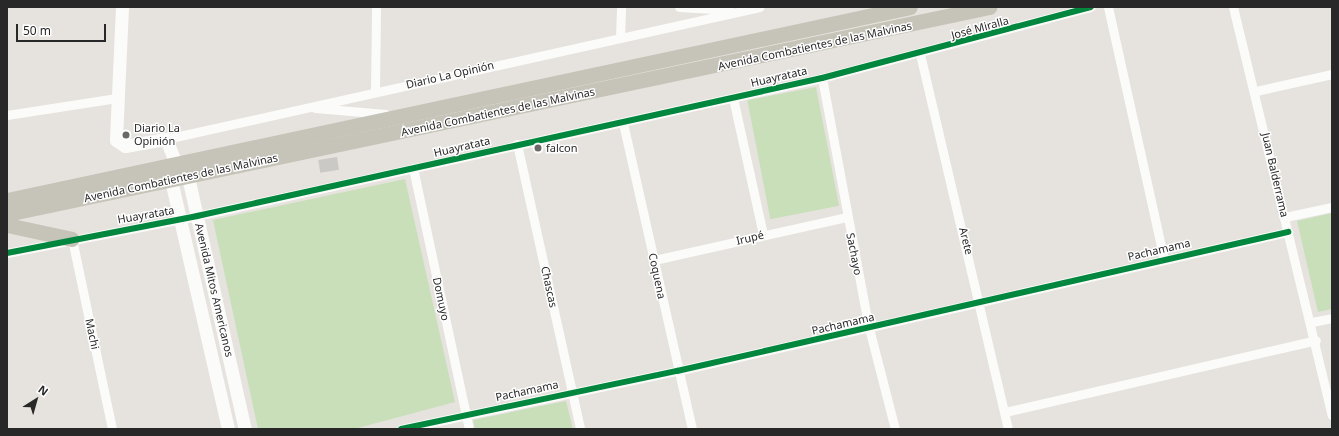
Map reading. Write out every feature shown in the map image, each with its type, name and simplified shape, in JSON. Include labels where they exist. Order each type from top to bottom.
[{"type":"main road","name":"Avenida Combatientes de las Malvinas","points":[[7,200],[412,116],[910,7]]},
{"type":"main road","name":"Avenida Combatientes de las Malvinas","points":[[7,214],[989,7]]},
{"type":"main road","points":[[7,225],[72,239]]},
{"type":"street","points":[[7,115],[117,98],[122,7]]},
{"type":"street","points":[[375,92],[376,7]]},
{"type":"street","points":[[620,38],[621,7]]},
{"type":"street","points":[[679,7],[742,11]]},
{"type":"street","name":"Diario La Opinión","points":[[117,98],[118,143],[125,146],[166,139],[308,108],[760,7]]},
{"type":"street","name":"José Miralla","points":[[920,54],[1091,7]]},
{"type":"street","points":[[1108,7],[1164,259]]},
{"type":"street","name":"Juan Balderrama","points":[[1233,7],[1256,91],[1288,232],[1312,322],[1332,415]]},
{"type":"street","name":"Huayratata","points":[[7,253],[72,239],[197,216],[517,144],[623,123],[822,78],[920,54]]},
{"type":"street","name":"Arete","points":[[920,54],[980,301],[1008,429]]},
{"type":"street","points":[[1256,91],[1332,74]]},
{"type":"street","name":"Sachayo","points":[[822,78],[869,328],[896,429]]},
{"type":"street","points":[[733,98],[763,235]]},
{"type":"street","points":[[308,108],[412,116]]},
{"type":"street","name":"Coquena","points":[[623,123],[692,429]]},
{"type":"street","points":[[166,139],[176,164]]},
{"type":"street","name":"Chascas","points":[[517,144],[580,429]]},
{"type":"street","name":"Avenida Mitos Americanos","points":[[228,429],[171,180],[176,164],[188,177],[245,429]]},
{"type":"street","name":"Domuyo","points":[[413,168],[469,429]]},
{"type":"street","points":[[1285,217],[1332,207]]},
{"type":"street","name":"Irupé","points":[[654,260],[847,217]]},
{"type":"street","name":"Pachamama","points":[[402,429],[466,414],[678,371],[1164,259],[1288,232]]},
{"type":"street","name":"Machi","points":[[72,239],[112,429]]},
{"type":"street","points":[[1312,322],[1332,318]]},
{"type":"street","points":[[1005,412],[1316,340]]},
{"type":"green space","points":[[816,87],[839,206],[770,219],[747,100]]},
{"type":"green space","points":[[405,179],[455,402],[354,429],[258,429],[213,220]]},
{"type":"green space","points":[[1332,213],[1332,309],[1318,312],[1297,221]]},
{"type":"green space","points":[[566,401],[573,429],[475,429],[473,420]]},
{"type":"building","points":[[337,157],[339,170],[320,173],[318,160]]},
{"type":"cycle path","points":[[7,253],[197,216],[822,78],[1091,7]]},
{"type":"cycle path","points":[[401,429],[677,371],[1288,232]]},
{"type":"place","name":"Diario La Opinión","points":[[126,135]]},
{"type":"place","name":"falcon","points":[[538,148]]}]
